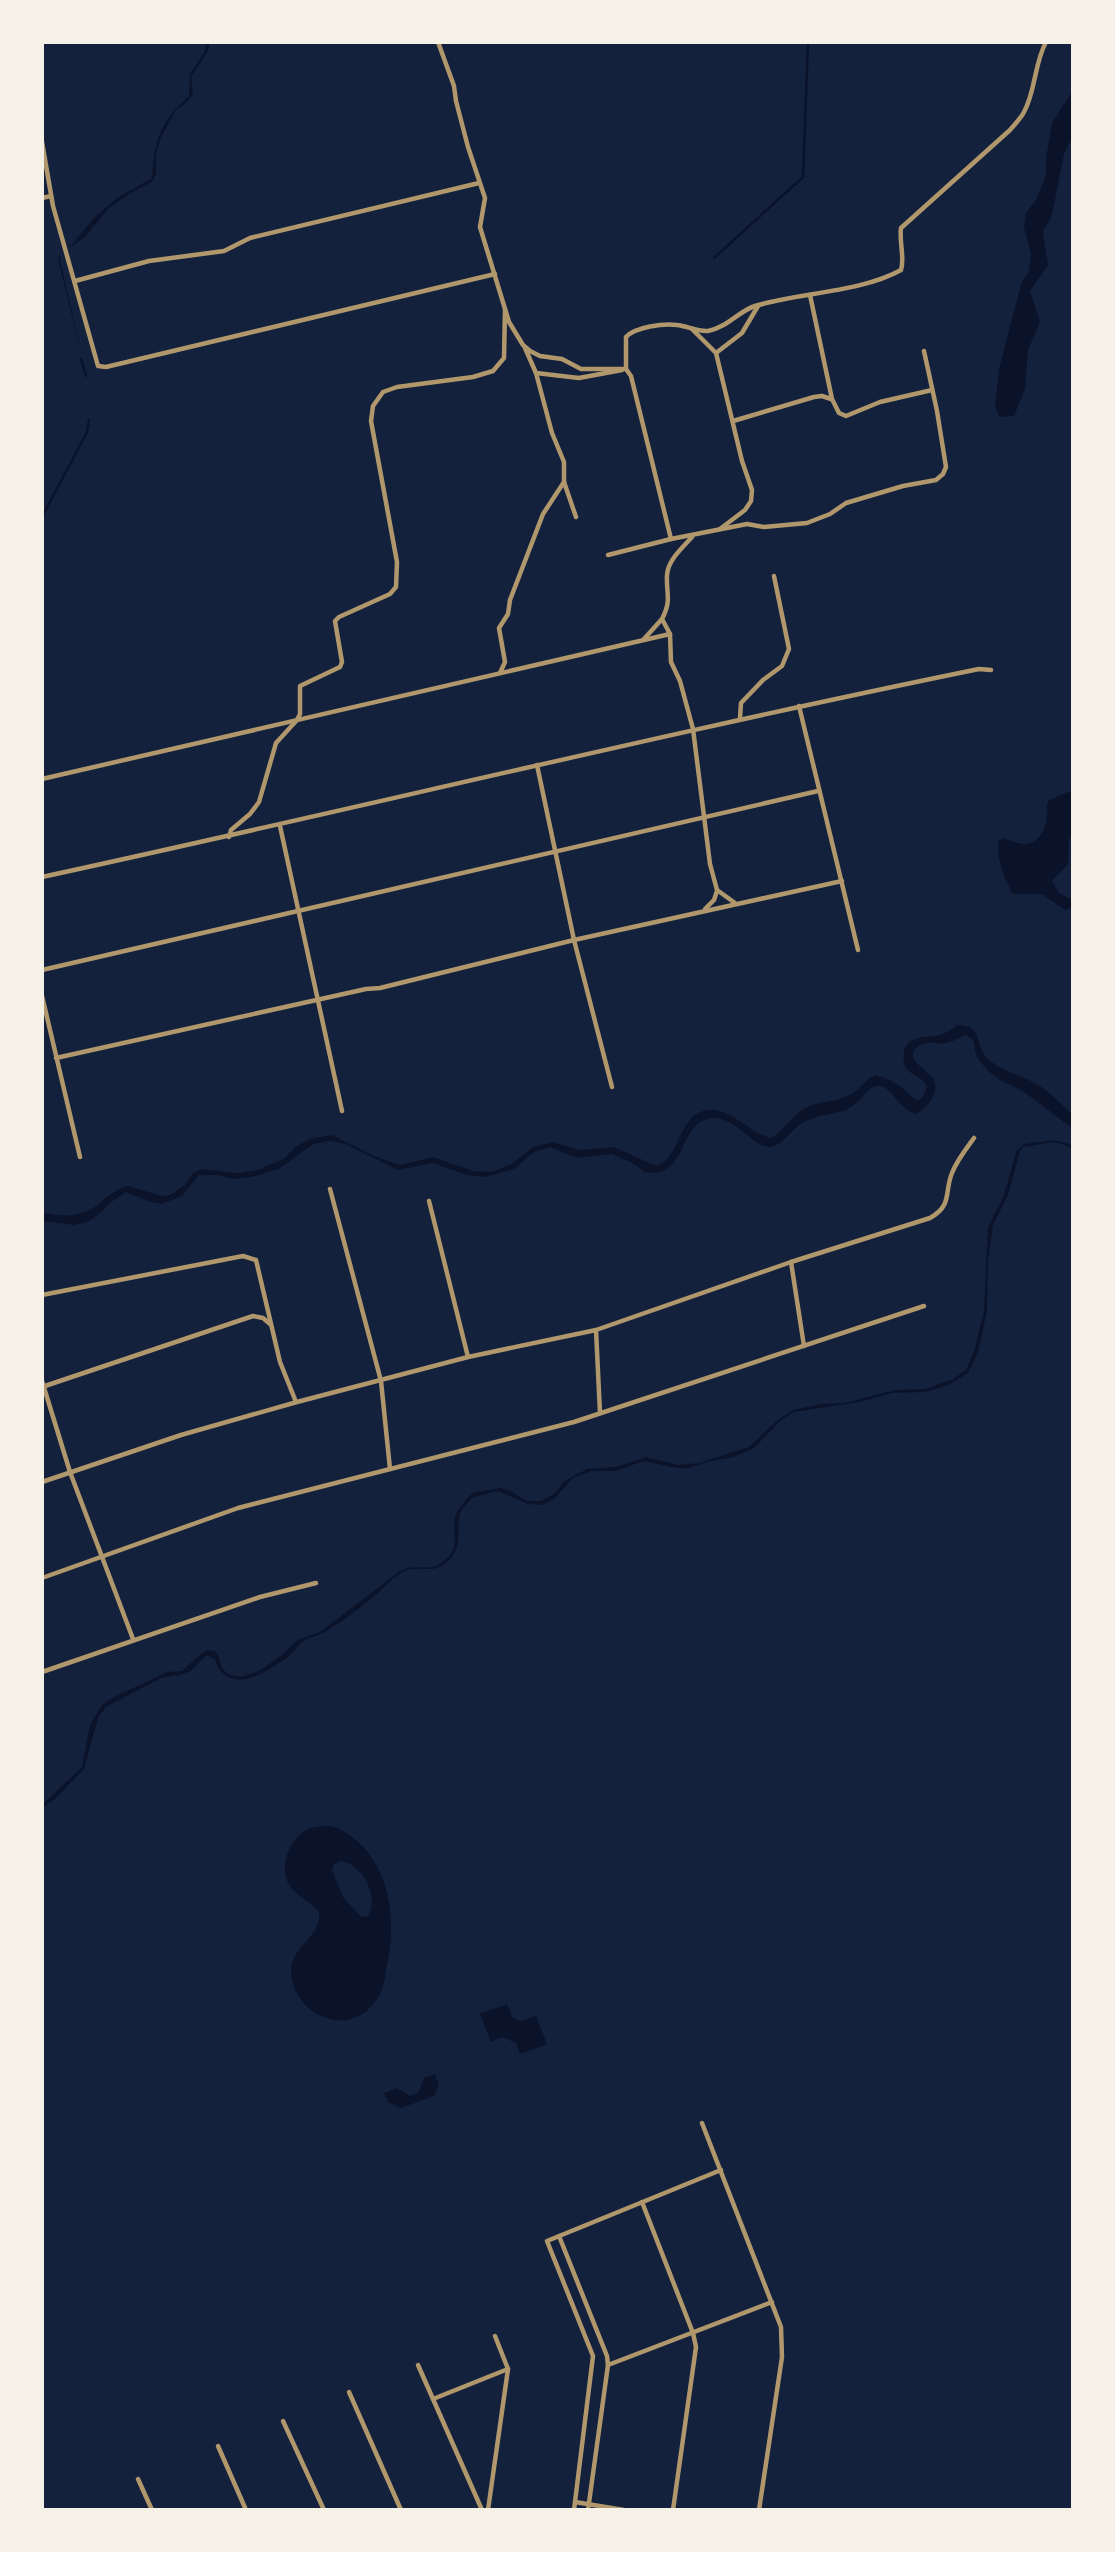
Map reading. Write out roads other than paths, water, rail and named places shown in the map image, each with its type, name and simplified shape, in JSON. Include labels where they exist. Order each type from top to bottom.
[{"type":"street","points":[[439,42],[485,198],[480,227],[505,309],[536,373],[552,433],[564,462],[564,482],[576,517]]},
{"type":"street","points":[[671,539],[631,376],[626,369],[625,343],[631,332],[666,325],[712,330],[759,305],[873,280],[901,270],[901,229],[1020,119],[1029,97],[1038,58],[1046,42]]},
{"type":"street","points":[[42,142],[51,196],[98,366],[106,367],[495,274]]},
{"type":"street","points":[[75,281],[149,261],[224,251],[250,238],[479,183]]},
{"type":"street","points":[[42,198],[51,196]]},
{"type":"street","points":[[810,295],[832,399],[839,413],[845,415],[880,402],[932,390]]},
{"type":"street","points":[[716,353],[742,333],[759,305]]},
{"type":"street","points":[[229,837],[231,830],[250,814],[259,802],[276,743],[297,720],[301,710],[300,686],[340,667],[342,662],[335,621],[390,594],[396,587],[397,562],[370,421],[377,398],[383,392],[397,387],[473,377],[493,371],[504,358],[505,309]]},
{"type":"street","points":[[691,328],[716,353],[752,490],[751,501],[739,517],[716,532]]},
{"type":"street","points":[[523,345],[540,356],[556,357],[581,369],[626,369]]},
{"type":"street","points":[[608,555],[747,524],[764,527],[807,523],[831,514],[846,503],[903,486],[936,480],[946,467],[924,351]]},
{"type":"street","points":[[536,373],[579,378],[626,369]]},
{"type":"street","points":[[733,421],[814,397],[832,399]]},
{"type":"street","points":[[500,674],[505,662],[499,628],[508,614],[510,600],[543,514],[564,482]]},
{"type":"street","points":[[643,640],[662,619],[669,603],[667,573],[670,565],[694,535]]},
{"type":"street","points":[[740,718],[741,703],[763,680],[782,666],[789,649],[774,576]]},
{"type":"street","points":[[662,619],[670,634],[671,662],[680,681],[693,729],[707,849],[718,890],[714,900],[702,912]]},
{"type":"street","points":[[42,779],[670,634]]},
{"type":"street","points":[[42,877],[280,826],[740,718],[979,669],[991,670]]},
{"type":"street","points":[[799,706],[858,950]]},
{"type":"street","points":[[537,765],[574,940],[612,1087]]},
{"type":"street","points":[[42,970],[818,792]]},
{"type":"street","points":[[280,826],[342,1111]]},
{"type":"street","points":[[56,1058],[380,988],[574,940],[842,881]]},
{"type":"street","points":[[718,890],[736,904]]},
{"type":"street","points":[[42,996],[80,1157]]},
{"type":"street","points":[[42,1482],[181,1435],[296,1402],[468,1357],[596,1330],[937,1214],[948,1197],[952,1171],[974,1138]]},
{"type":"street","points":[[330,1189],[381,1381],[390,1469]]},
{"type":"street","points":[[429,1201],[468,1357]]},
{"type":"street","points":[[42,1295],[250,1256],[256,1260],[280,1362],[296,1402]]},
{"type":"street","points":[[792,1262],[804,1346]]},
{"type":"street","points":[[42,1578],[238,1508],[600,1413],[924,1306]]},
{"type":"street","points":[[133,1639],[70,1472],[42,1385],[253,1316],[263,1318],[271,1325]]},
{"type":"street","points":[[596,1330],[600,1413]]},
{"type":"street","points":[[42,1672],[260,1597],[316,1583]]},
{"type":"street","points":[[702,2123],[781,2327],[782,2357],[759,2510]]},
{"type":"street","points":[[574,2510],[593,2356],[547,2241],[721,2170]]},
{"type":"street","points":[[642,2202],[696,2347],[673,2510]]},
{"type":"street","points":[[559,2235],[604,2345],[608,2365],[589,2508]]},
{"type":"street","points":[[608,2365],[772,2302]]},
{"type":"street","points":[[488,2510],[508,2369],[495,2336]]},
{"type":"street","points":[[418,2365],[482,2510]]},
{"type":"street","points":[[433,2399],[508,2369]]},
{"type":"street","points":[[349,2392],[401,2510]]},
{"type":"street","points":[[283,2421],[324,2510]]},
{"type":"street","points":[[218,2446],[246,2510]]},
{"type":"street","points":[[138,2479],[152,2510]]},
{"type":"street","points":[[575,2502],[589,2508],[624,2510]]},
{"type":"water","points":[[207,42],[210,42],[208,51],[191,77],[193,93],[188,101],[176,110],[161,137],[156,155],[156,174],[152,182],[109,208],[84,238],[69,248],[94,218],[117,198],[152,178],[157,141],[171,114],[189,96],[190,74],[205,51]]},
{"type":"water","points":[[1073,90],[1073,136],[1064,154],[1052,215],[1043,232],[1048,265],[1030,291],[1040,322],[1028,350],[1025,389],[1014,416],[999,417],[995,405],[999,369],[1021,284],[1029,271],[1031,254],[1024,227],[1026,213],[1036,200],[1046,175],[1052,123]]},
{"type":"water","points":[[60,254],[60,260],[83,361],[58,259]]},
{"type":"water","points":[[1073,790],[1073,834],[1069,839],[1068,864],[1052,881],[1059,893],[1073,900],[1071,908],[1065,910],[1042,894],[1013,894],[1002,868],[998,847],[999,840],[1005,838],[1025,844],[1035,841],[1046,823],[1049,800]]},
{"type":"water","points":[[957,1025],[966,1026],[975,1032],[983,1053],[992,1063],[1034,1082],[1053,1096],[1073,1115],[1073,1129],[1023,1091],[988,1071],[977,1058],[973,1040],[966,1035],[948,1042],[926,1043],[916,1048],[913,1057],[932,1077],[935,1087],[929,1103],[916,1114],[905,1108],[884,1087],[875,1086],[848,1109],[804,1122],[779,1144],[770,1147],[756,1142],[723,1120],[704,1120],[690,1133],[674,1162],[667,1169],[657,1172],[644,1172],[636,1165],[612,1154],[577,1158],[550,1147],[534,1152],[514,1169],[485,1177],[467,1175],[432,1163],[398,1170],[345,1144],[330,1141],[313,1144],[279,1169],[252,1177],[232,1179],[218,1175],[199,1175],[182,1196],[162,1204],[126,1192],[88,1222],[74,1225],[42,1221],[42,1212],[58,1215],[80,1214],[128,1186],[162,1196],[170,1195],[185,1185],[193,1173],[201,1169],[238,1173],[258,1170],[285,1158],[295,1147],[310,1139],[332,1135],[374,1156],[400,1165],[433,1157],[473,1171],[491,1172],[512,1164],[533,1147],[553,1142],[580,1150],[614,1147],[656,1166],[669,1157],[689,1120],[705,1110],[725,1113],[771,1138],[803,1109],[850,1095],[875,1075],[895,1083],[915,1099],[921,1099],[927,1086],[908,1071],[904,1062],[904,1051],[915,1039],[943,1034]]},
{"type":"water","points":[[1054,1140],[1073,1145],[1073,1148],[1055,1142],[1023,1147],[1020,1151],[1008,1195],[993,1225],[988,1260],[987,1311],[978,1352],[968,1373],[946,1386],[925,1392],[892,1393],[860,1402],[794,1412],[781,1420],[754,1448],[734,1457],[689,1468],[644,1461],[615,1471],[591,1471],[573,1478],[553,1500],[541,1505],[528,1504],[498,1491],[473,1497],[459,1516],[456,1549],[444,1565],[401,1573],[344,1620],[305,1640],[271,1668],[239,1680],[230,1678],[221,1671],[215,1660],[207,1655],[191,1671],[161,1678],[106,1707],[98,1718],[84,1769],[55,1799],[42,1808],[82,1767],[90,1725],[102,1705],[167,1672],[182,1671],[208,1650],[215,1651],[222,1668],[228,1674],[241,1677],[261,1670],[299,1639],[320,1632],[400,1571],[410,1568],[436,1566],[448,1558],[455,1543],[456,1516],[473,1493],[500,1488],[527,1501],[541,1501],[555,1493],[564,1481],[587,1469],[616,1467],[646,1457],[678,1465],[699,1463],[749,1447],[780,1418],[793,1410],[845,1403],[895,1390],[926,1389],[953,1379],[966,1370],[974,1352],[984,1311],[988,1227],[1003,1198],[1017,1150],[1025,1144]]},
{"type":"water","points":[[332,1826],[351,1836],[377,1865],[385,1884],[391,1924],[390,1945],[381,1991],[371,2007],[358,2017],[343,2020],[328,2019],[314,2012],[302,2001],[294,1987],[292,1962],[315,1929],[319,1914],[290,1886],[285,1874],[286,1858],[298,1837],[313,1827]],"holes":[[[341,1861],[356,1868],[367,1882],[372,1900],[368,1916],[361,1917],[343,1897],[332,1870],[334,1864]]]},
{"type":"water","points":[[507,2004],[513,2018],[520,2021],[536,2016],[547,2044],[520,2054],[516,2043],[502,2037],[491,2042],[480,2014]]},
{"type":"water","points":[[435,2074],[439,2085],[434,2096],[401,2108],[388,2102],[384,2093],[397,2088],[410,2096],[419,2092],[424,2078]]},
{"type":"waterway","points":[[714,258],[803,177],[808,42]]},
{"type":"waterway","points":[[81,359],[86,376]]},
{"type":"waterway","points":[[42,517],[87,432],[89,420]]}]
